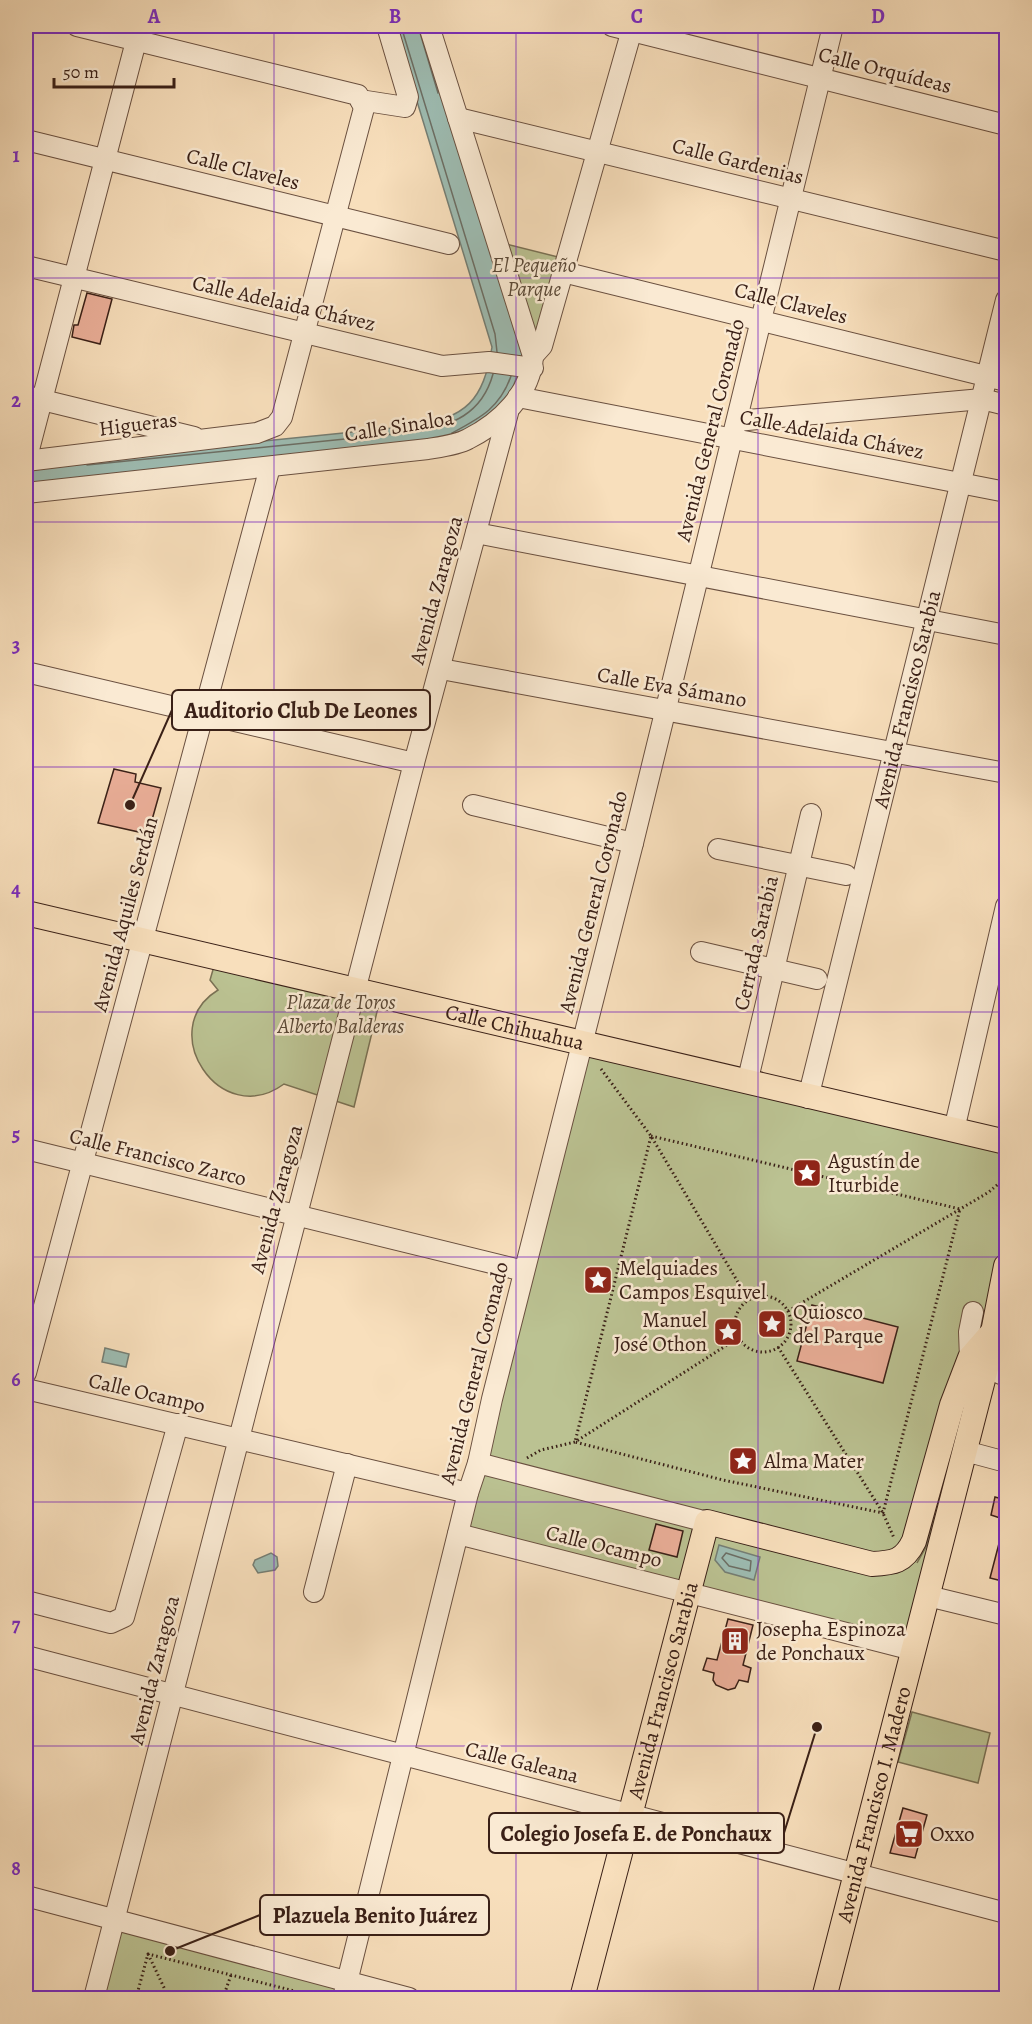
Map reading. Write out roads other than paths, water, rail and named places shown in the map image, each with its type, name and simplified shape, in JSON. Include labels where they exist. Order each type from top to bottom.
[{"type":"main road","name":"Calle Chihuahua","points":[[26,913],[808,1098],[1006,1142]]},
{"type":"main road","points":[[707,1522],[872,1564],[898,1562],[905,1558],[914,1541],[952,1405],[988,1367],[1003,1330],[1006,1266]]},
{"type":"main road","name":"Avenida Francisco I. Madero","points":[[824,1998],[988,1367]]},
{"type":"main road","name":"Avenida Francisco Sarabia","points":[[582,1998],[707,1522]]},
{"type":"street","points":[[77,26],[138,33],[358,95],[362,104],[304,332]]},
{"type":"street","points":[[362,104],[405,107],[408,97],[387,26]]},
{"type":"street","points":[[429,26],[529,363]]},
{"type":"street","name":"Calle Orquídeas","points":[[612,26],[633,28],[1006,125]]},
{"type":"street","name":"Avenida General Coronado","points":[[345,1990],[401,1757],[468,1493],[478,1463],[524,1271],[633,843],[833,26]]},
{"type":"street","points":[[529,363],[542,346],[633,28]]},
{"type":"street","points":[[26,461],[34,398],[74,277],[138,33]]},
{"type":"street","name":"Calle Gardenias","points":[[458,118],[1006,251]]},
{"type":"street","name":"Calle Claveles","points":[[26,140],[449,244]]},
{"type":"street","name":"Calle Adelaida Chávez","points":[[26,266],[442,366],[489,362],[529,363]]},
{"type":"street","name":"Calle Claveles","points":[[563,272],[997,379]]},
{"type":"street","name":"Avenida Francisco Sarabia","points":[[808,1098],[982,399],[997,379],[1006,300]]},
{"type":"street","name":"Higueras","points":[[26,461],[257,433],[275,426],[282,417],[304,332]]},
{"type":"street","name":"Calle Sinaloa","points":[[26,494],[428,450],[467,441],[513,405],[529,363]]},
{"type":"street","points":[[34,398],[206,440]]},
{"type":"street","points":[[735,430],[982,399],[1006,405]]},
{"type":"street","name":"Calle Adelaida Chávez","points":[[513,405],[735,430],[1006,492]]},
{"type":"street","name":"Avenida Zaragoza","points":[[94,1998],[414,763],[513,405]]},
{"type":"street","name":"Avenida Aquiles Serdán","points":[[26,1373],[270,467]]},
{"type":"street","points":[[476,533],[1006,635]]},
{"type":"street","name":"Calle Eva Sámano","points":[[441,669],[1006,773]]},
{"type":"street","points":[[26,672],[414,763]]},
{"type":"street","points":[[473,806],[633,843]]},
{"type":"street","name":"Cerrada Sarabia","points":[[747,1083],[811,814]]},
{"type":"street","points":[[718,849],[846,875]]},
{"type":"street","points":[[954,1131],[1006,906]]},
{"type":"street","points":[[701,952],[817,979]]},
{"type":"street","name":"Calle Francisco Zarco","points":[[26,1149],[524,1271]]},
{"type":"street","points":[[973,1312],[969,1332],[988,1367]]},
{"type":"street","name":"Calle Ocampo","points":[[26,1389],[468,1493]]},
{"type":"street","points":[[26,1601],[111,1623],[124,1617],[178,1424]]},
{"type":"street","points":[[965,1451],[1006,1462]]},
{"type":"street","points":[[478,1463],[707,1522]]},
{"type":"street","points":[[314,1592],[347,1464]]},
{"type":"street","name":"Calle Ocampo","points":[[458,1534],[914,1650]]},
{"type":"street","points":[[928,1596],[1006,1615]]},
{"type":"street","name":"Calle Galeana","points":[[26,1656],[401,1757],[630,1814],[1006,1913]]},
{"type":"street","points":[[26,1896],[114,1920],[345,1990],[409,1998]]},
{"type":"water","points":[[394,26],[423,26],[523,353],[513,387],[500,408],[491,416],[449,441],[26,489],[26,465],[413,426],[432,422],[459,411],[477,393],[488,366],[492,347]]},
{"type":"water","points":[[105,1348],[129,1354],[126,1367],[102,1362]]},
{"type":"water","points":[[719,1545],[760,1557],[754,1580],[725,1572],[715,1560]]},
{"type":"water","points":[[271,1553],[277,1557],[278,1566],[275,1570],[258,1573],[253,1565],[255,1560]]},
{"type":"place","name":"Auditorio Club De Leones","points":[[130,805]]},
{"type":"place","name":"Agustín de Iturbide","points":[[807,1173]]},
{"type":"place","name":"Melquiades Campos Esquivel","points":[[598,1280]]},
{"type":"place","name":"Quiosco del Parque","points":[[772,1324]]},
{"type":"place","name":"Manuel José Othon","points":[[728,1332]]},
{"type":"place","name":"Alma Mater","points":[[743,1461]]},
{"type":"place","name":"Josepha Espinoza de Ponchaux","points":[[735,1641]]},
{"type":"place","name":"Colegio Josefa E. de Ponchaux","points":[[817,1727]]},
{"type":"place","name":"Oxxo","points":[[909,1834]]},
{"type":"place","name":"Plazuela Benito Juárez","points":[[170,1951]]},
{"type":"park label","name":"El Pequeño Parque","points":[[534,277]]},
{"type":"park label","name":"Plaza de Toros Alberto Balderas","points":[[341,1014]]}]
